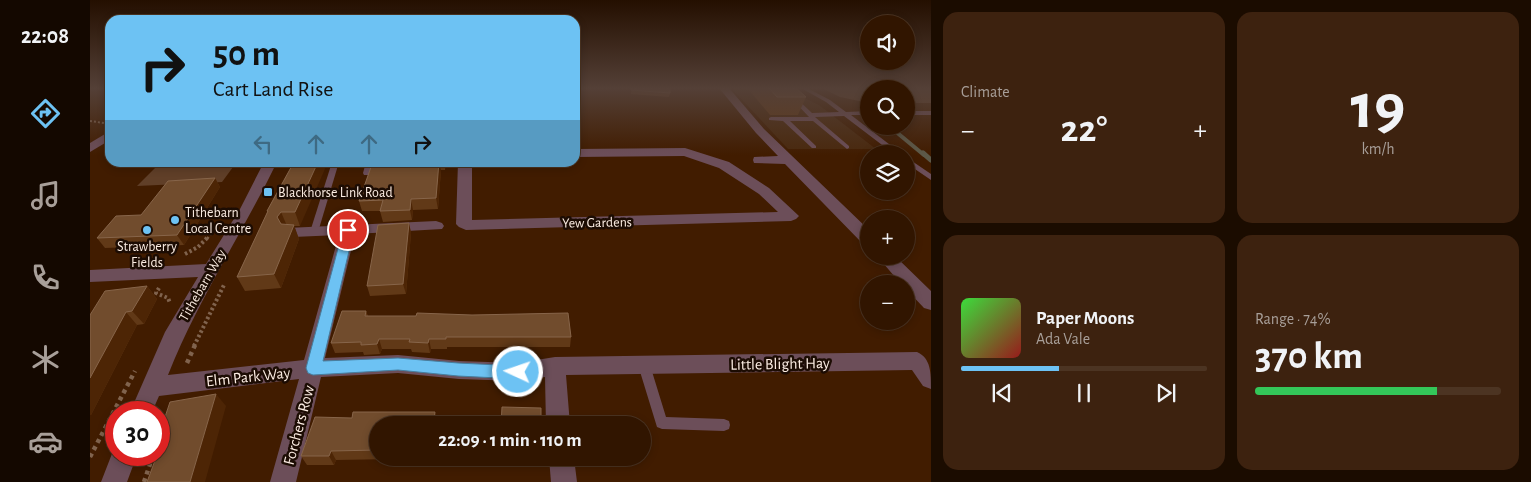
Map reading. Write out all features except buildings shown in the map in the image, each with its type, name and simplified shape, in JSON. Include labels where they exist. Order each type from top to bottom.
[{"type":"street","points":[[743,110],[760,131],[860,231]]},
{"type":"street","points":[[90,148],[105,139]]},
{"type":"street","name":"Yew Gardens","points":[[465,167],[464,224],[791,216],[764,191],[724,165],[685,152],[580,152]]},
{"type":"street","points":[[759,160],[789,160]]},
{"type":"street","name":"Tithebarn Way","points":[[145,401],[175,332],[269,167]]},
{"type":"street","points":[[293,232],[436,226]]},
{"type":"street","name":"Forchers Row","points":[[283,482],[348,230]]},
{"type":"street","points":[[894,265],[931,303]]},
{"type":"street","points":[[90,276],[210,270]]},
{"type":"street","name":"Little Blight Hay","points":[[554,366],[917,361],[931,379]]},
{"type":"street","name":"Elm Park Way","points":[[151,387],[313,368],[398,364],[458,370],[518,372],[554,366]]},
{"type":"street","points":[[554,366],[557,416]]},
{"type":"street","points":[[114,482],[120,466]]},
{"type":"street","points":[[563,466],[564,482]]},
{"type":"lane","points":[[806,110],[847,147]]},
{"type":"lane","points":[[840,110],[887,145]]},
{"type":"lane","points":[[771,119],[812,117],[819,114],[860,113]]},
{"type":"lane","points":[[915,113],[931,113]]},
{"type":"lane","points":[[785,119],[814,147]]},
{"type":"lane","points":[[915,166],[931,178]]},
{"type":"lane","points":[[314,232],[334,167]]},
{"type":"lane","points":[[369,167],[367,173],[392,172]]},
{"type":"lane","points":[[644,365],[662,423],[724,425]]},
{"type":"path","points":[[90,121],[105,123]]},
{"type":"path","points":[[178,384],[202,328],[228,278]]},
{"type":"path","points":[[144,482],[149,466]]},
{"type":"shaded area","points":[[752,110],[826,110],[871,145],[860,145],[860,149],[788,149]]},
{"type":"shaded area","points":[[156,167],[233,167],[222,182],[137,186]]},
{"type":"waterway","points":[[900,135],[924,155]]},
{"type":"waterway","points":[[923,153],[931,160]]},
{"type":"place","name":"Blackhorse Link Road","points":[[268,192]]},
{"type":"place","name":"Tithebarn Local Centre","points":[[175,220]]},
{"type":"place","name":"Strawberry Fields","points":[[147,230]]},
{"type":"route","points":[[348,230],[313,368],[398,364],[458,370],[518,372]]}]
